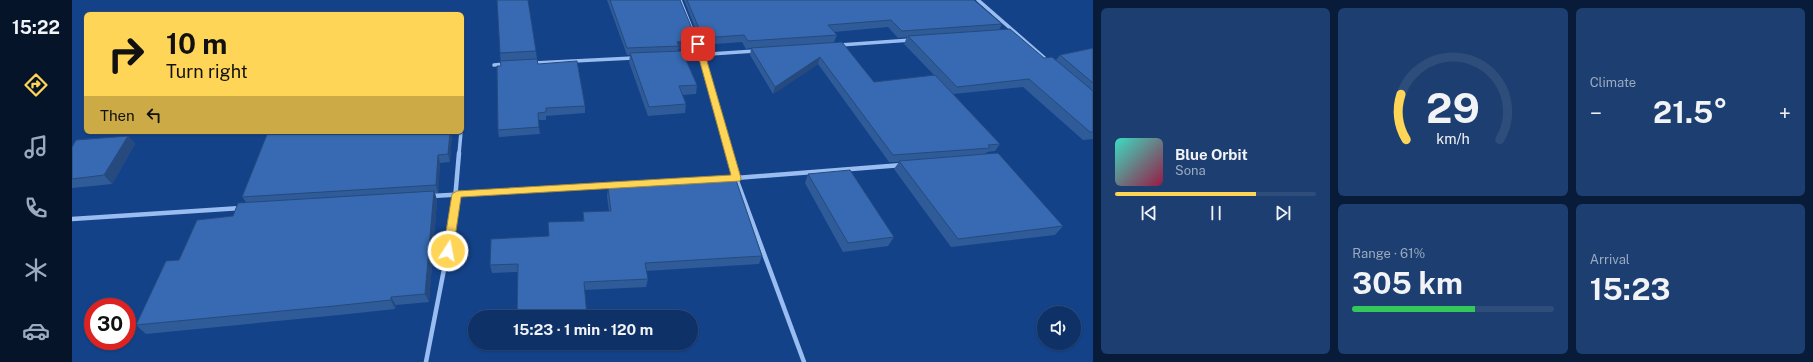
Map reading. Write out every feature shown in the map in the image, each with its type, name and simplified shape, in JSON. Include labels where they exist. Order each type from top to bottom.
[{"type":"street","points":[[680,0],[702,55],[736,178],[804,362]]},
{"type":"street","points":[[978,0],[1051,63]]},
{"type":"street","points":[[1008,33],[1016,33]]},
{"type":"street","points":[[835,46],[914,40]]},
{"type":"street","points":[[671,57],[757,51]]},
{"type":"street","points":[[532,63],[640,58]]},
{"type":"street","points":[[494,65],[509,64]]},
{"type":"street","points":[[426,362],[453,223],[457,194],[461,134]]},
{"type":"street","points":[[426,196],[736,178],[907,165]]},
{"type":"street","points":[[72,219],[245,208]]},
{"type":"building","points":[[497,0],[528,0],[536,51],[500,53]]},
{"type":"building","points":[[610,0],[680,0],[696,38],[677,42],[679,46],[627,48]]},
{"type":"building","points":[[687,0],[974,0],[1002,24],[902,31],[891,20],[828,25],[837,35],[748,41],[744,35],[703,38]]},
{"type":"building","points":[[1010,29],[1044,58],[1052,57],[1093,91],[1093,132],[1090,132],[1029,79],[957,87],[908,36]]},
{"type":"building","points":[[842,42],[874,82],[935,75],[1000,144],[988,145],[990,148],[893,155],[820,57],[775,87],[751,48]]},
{"type":"building","points":[[1093,48],[1093,83],[1060,55]]},
{"type":"building","points":[[682,51],[697,85],[679,86],[686,104],[649,107],[630,53]]},
{"type":"building","points":[[537,59],[538,64],[577,61],[585,106],[546,108],[546,112],[538,113],[539,127],[498,130],[497,66],[501,66],[500,61]]},
{"type":"building","points":[[267,134],[450,134],[448,154],[438,155],[436,185],[242,197]]},
{"type":"building","points":[[128,136],[104,175],[72,179],[72,147],[76,140]]},
{"type":"building","points":[[998,153],[1063,226],[958,239],[899,161]]},
{"type":"building","points":[[850,170],[894,237],[848,243],[808,174]]},
{"type":"building","points":[[736,180],[762,256],[645,263],[648,279],[584,282],[586,310],[517,310],[518,264],[490,265],[491,239],[549,236],[548,222],[584,221],[583,212],[611,211],[608,188]]},
{"type":"building","points":[[434,191],[425,294],[391,297],[391,300],[136,325],[166,261],[179,260],[197,220],[233,216],[238,203]]},
{"type":"route","points":[[448,251],[457,194],[736,178],[698,44]]}]
